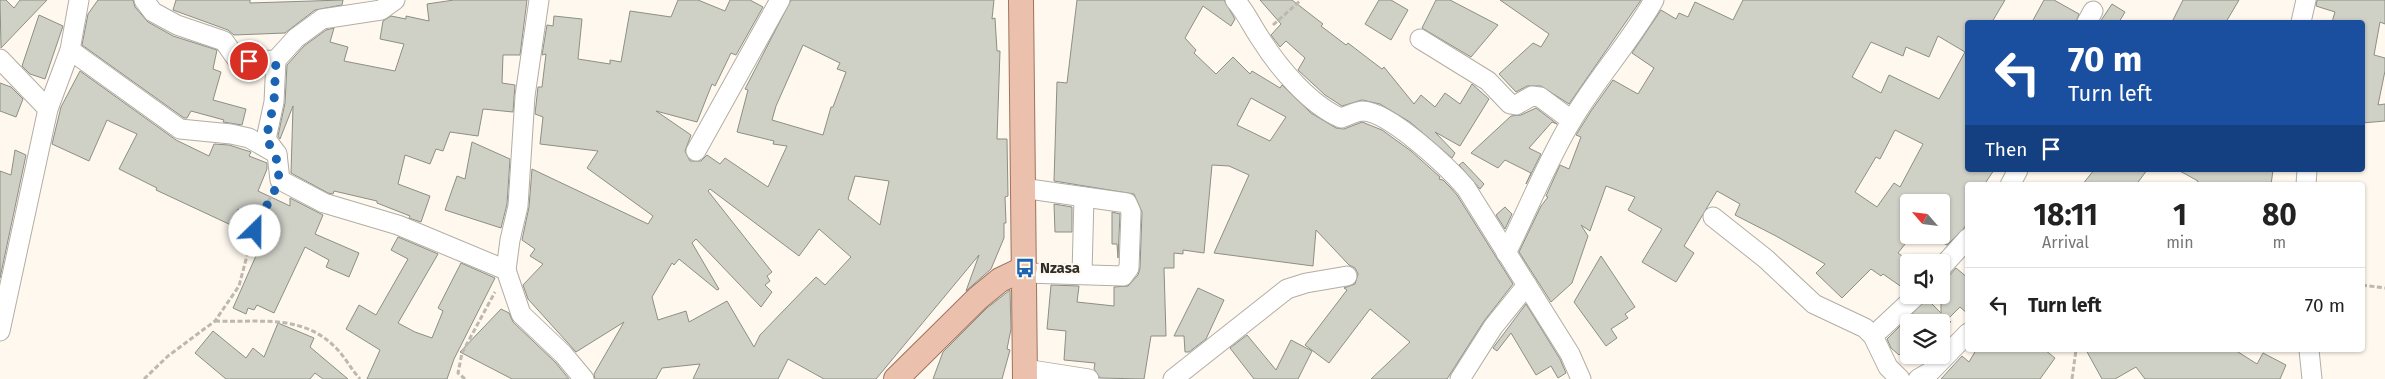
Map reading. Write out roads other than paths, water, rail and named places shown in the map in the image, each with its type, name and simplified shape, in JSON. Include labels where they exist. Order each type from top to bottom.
[{"type":"main road","points":[[1021,0],[1025,374]]},
{"type":"main road","points":[[896,379],[978,298],[1000,280],[1025,270]]},
{"type":"street","points":[[1,322],[48,109],[70,50],[80,0]]},
{"type":"street","points":[[144,0],[153,12],[178,26],[224,41],[238,61],[276,60]]},
{"type":"street","points":[[395,0],[381,10],[322,20],[296,38],[276,60],[274,102],[266,139],[277,154],[280,180],[324,202],[398,225],[506,270]]},
{"type":"street","points":[[539,0],[525,96],[518,206],[510,240],[506,270],[521,314],[563,354],[584,379]]},
{"type":"street","points":[[696,151],[780,0]]},
{"type":"street","points":[[1235,0],[1246,12],[1259,37],[1288,76],[1332,114],[1342,118],[1361,111],[1379,116],[1438,159],[1466,188],[1570,354],[1581,379]]},
{"type":"street","points":[[1506,253],[1571,120],[1628,42],[1654,0]]},
{"type":"street","points":[[2301,20],[2306,0]]},
{"type":"street","points":[[1420,39],[1488,81],[1510,104],[1516,105],[1532,96],[1540,97],[1571,120]]},
{"type":"street","points":[[70,50],[180,129],[231,134],[249,138],[277,154]]},
{"type":"street","points":[[0,59],[48,109]]},
{"type":"street","points":[[1022,188],[1127,203],[1130,212],[1129,268],[1123,276],[1025,270]]},
{"type":"street","points":[[1082,274],[1084,197]]},
{"type":"street","points":[[1713,216],[1766,259],[1814,304],[1865,328],[1873,336],[1888,367],[1900,379]]},
{"type":"street","points":[[1950,258],[1965,241]]},
{"type":"street","points":[[1173,379],[1287,289],[1306,283],[1347,276]]},
{"type":"street","points":[[1460,379],[1493,328],[1527,285]]},
{"type":"street","points":[[1873,336],[1907,304]]},
{"type":"street","points":[[1918,379],[1930,372],[1965,335]]},
{"type":"street","points":[[2309,352],[2312,379]]},
{"type":"street","points":[[1025,374],[1089,379]]},
{"type":"place","name":"Nzasa","points":[[1025,268]]}]
